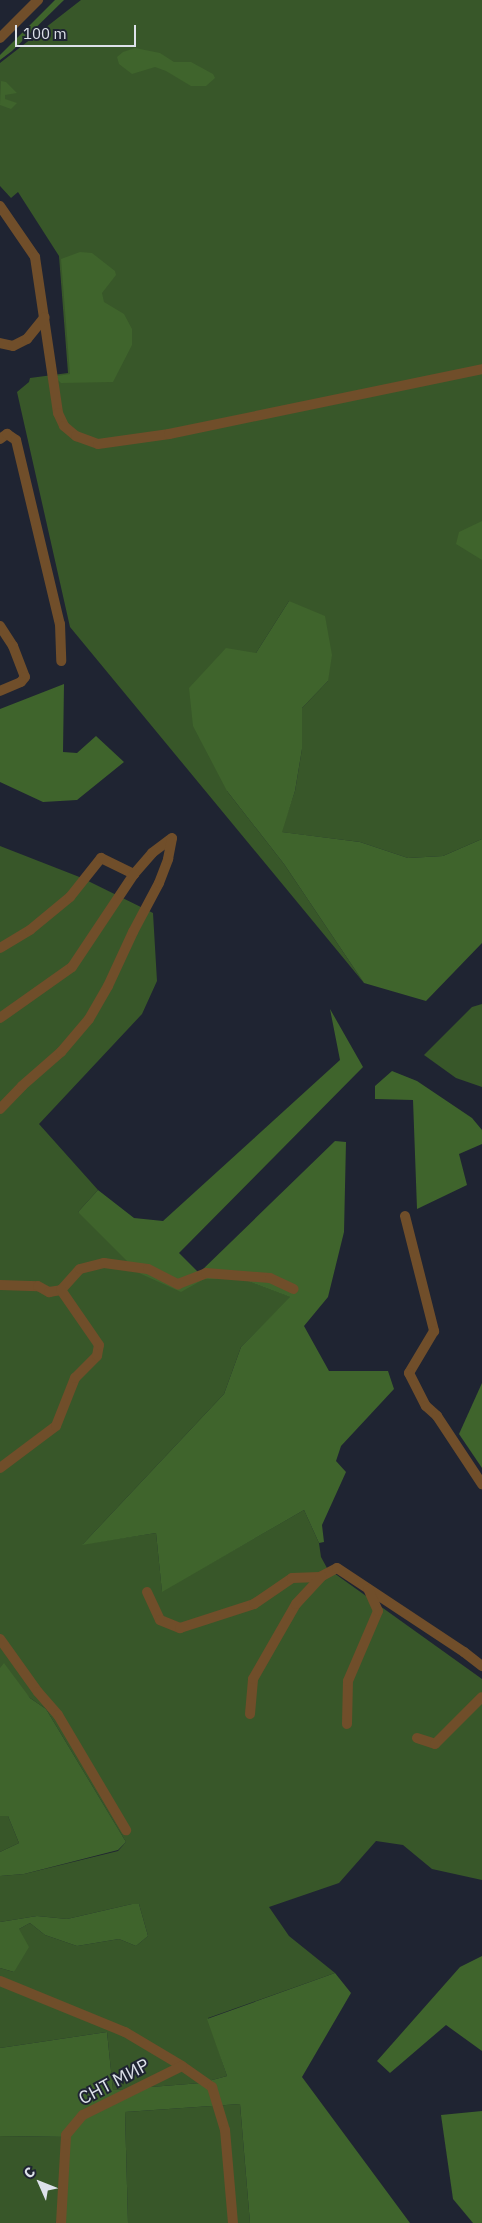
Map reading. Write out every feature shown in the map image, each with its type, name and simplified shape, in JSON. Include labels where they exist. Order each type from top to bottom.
[{"type":"street","points":[[0,38],[38,0]]},
{"type":"street","points":[[2,213],[35,257],[58,413],[64,426],[76,436],[98,444],[169,434],[482,369]]},
{"type":"street","points":[[0,343],[13,346],[27,339],[45,317]]},
{"type":"street","points":[[0,438],[8,434],[16,440],[60,624],[61,661]]},
{"type":"street","points":[[0,626],[14,646],[25,677],[21,682],[0,691]]},
{"type":"street","points":[[0,1018],[72,966],[134,874],[152,853],[172,838],[168,859],[159,883],[136,924],[108,986],[89,1019],[61,1052],[0,1109]]},
{"type":"street","points":[[0,948],[30,930],[70,897],[101,858],[134,874]]},
{"type":"street","points":[[405,1216],[434,1330],[409,1373],[426,1406],[437,1416],[482,1484]]},
{"type":"street","points":[[0,1285],[38,1286],[49,1292],[61,1290],[67,1280],[80,1269],[104,1263],[148,1269],[178,1284],[206,1274],[270,1278],[294,1289]]},
{"type":"street","points":[[0,1468],[56,1426],[75,1378],[97,1356],[99,1345],[61,1290]]},
{"type":"street","points":[[250,1714],[253,1679],[296,1604],[320,1577],[336,1568],[482,1666]]},
{"type":"street","points":[[147,1592],[160,1620],[180,1628],[254,1604],[292,1578],[320,1577]]},
{"type":"street","points":[[347,1724],[348,1681],[378,1611],[367,1588]]},
{"type":"street","points":[[0,1639],[38,1692],[58,1715],[126,1830]]},
{"type":"street","points":[[417,1738],[435,1744],[482,1698]]},
{"type":"street","name":"СНТ МИР","points":[[0,1981],[125,2032],[182,2066],[212,2087],[225,2130],[233,2223]]},
{"type":"street","name":"СНТ МИР","points":[[61,2223],[66,2135],[83,2115],[182,2066]]},
{"type":"green space","points":[[55,0],[64,0],[12,51],[0,60],[0,55]]},
{"type":"green space","points":[[81,0],[482,0],[482,839],[443,856],[408,858],[360,842],[281,832],[295,791],[302,749],[302,708],[328,681],[289,601],[256,653],[227,791],[284,864],[364,983],[70,627],[17,392],[29,382],[30,378],[68,373],[59,256],[18,192],[11,198],[0,186],[0,63]]},
{"type":"green space","points":[[135,48],[160,53],[174,62],[191,62],[213,74],[215,78],[206,86],[191,86],[166,71],[155,67],[132,74],[119,64],[117,57],[123,52]]},
{"type":"green space","points":[[1,81],[6,82],[17,93],[5,95],[5,99],[17,103],[11,109],[0,105]]},
{"type":"green space","points":[[80,252],[92,253],[115,271],[116,275],[102,293],[104,302],[124,314],[132,329],[132,345],[113,382],[61,383],[58,380],[57,376],[70,374],[61,259]]},
{"type":"green space","points":[[482,521],[482,560],[456,544],[459,532]]},
{"type":"green space","points":[[289,601],[325,616],[332,655],[328,681],[302,708],[302,749],[295,791],[282,832],[360,842],[408,858],[443,856],[482,839],[482,943],[426,1001],[364,983],[284,864],[227,791],[193,726],[189,688],[226,648],[256,653]]},
{"type":"green space","points":[[64,684],[63,752],[77,753],[96,736],[124,762],[77,800],[43,802],[0,782],[0,709]]},
{"type":"green space","points":[[0,846],[82,878],[153,913],[157,981],[142,1014],[39,1124],[98,1190],[78,1212],[204,1279],[243,1279],[291,1297],[241,1347],[224,1394],[83,1544],[156,1533],[162,1591],[304,1510],[319,1543],[321,1557],[327,1568],[482,1679],[482,1880],[432,1869],[403,1845],[376,1841],[339,1883],[269,1907],[289,1936],[335,1973],[208,2018],[227,2076],[201,2083],[113,2090],[107,2032],[0,2048],[0,1968],[14,1972],[19,1929],[30,1923],[45,1935],[77,1946],[119,1939],[136,1946],[148,1936],[139,1904],[67,1919],[37,1916],[0,1922],[0,1876],[24,1874],[118,1851],[126,1842],[46,1709],[30,1698],[0,1668]]},
{"type":"green space","points":[[482,1004],[482,1087],[456,1078],[424,1055],[472,1007]]},
{"type":"green space","points":[[330,1009],[363,1067],[179,1253],[199,1273],[335,1141],[346,1142],[344,1232],[328,1297],[304,1326],[329,1371],[388,1371],[394,1389],[341,1446],[336,1461],[346,1472],[322,1525],[324,1542],[319,1543],[304,1510],[162,1592],[156,1533],[82,1545],[224,1394],[241,1347],[290,1297],[242,1279],[204,1279],[181,1292],[139,1273],[78,1212],[98,1190],[134,1218],[163,1221],[340,1060]]},
{"type":"green space","points":[[392,1071],[417,1081],[472,1118],[482,1130],[482,1144],[459,1154],[467,1185],[417,1209],[413,1100],[375,1099],[375,1086]]},
{"type":"green space","points":[[482,1383],[482,1468],[459,1434]]},
{"type":"green space","points":[[4,1663],[30,1698],[46,1709],[126,1842],[118,1850],[24,1874],[0,1876],[0,1852],[19,1843],[8,1816],[0,1816],[0,1668]]},
{"type":"green space","points":[[0,1816],[8,1816],[19,1843],[0,1852]]},
{"type":"green space","points":[[139,1904],[148,1936],[136,1946],[119,1939],[77,1946],[45,1935],[30,1923],[19,1929],[29,1947],[14,1972],[0,1968],[0,1922],[37,1916],[67,1919]]},
{"type":"green space","points":[[482,1956],[482,2051],[446,2025],[390,2073],[377,2061],[460,1967]]},
{"type":"green space","points":[[335,1973],[351,1993],[302,2077],[410,2223],[250,2223],[240,2104],[125,2112],[128,2223],[55,2223],[65,2210],[69,2137],[0,2136],[0,2048],[107,2032],[113,2090],[201,2083],[227,2076],[207,2019]]},
{"type":"green space","points":[[240,2104],[250,2223],[128,2223],[125,2112]]},
{"type":"green space","points":[[482,2111],[482,2223],[473,2223],[453,2199],[441,2115]]},
{"type":"green space","points":[[0,2136],[69,2137],[65,2210],[55,2223],[0,2223]]}]
